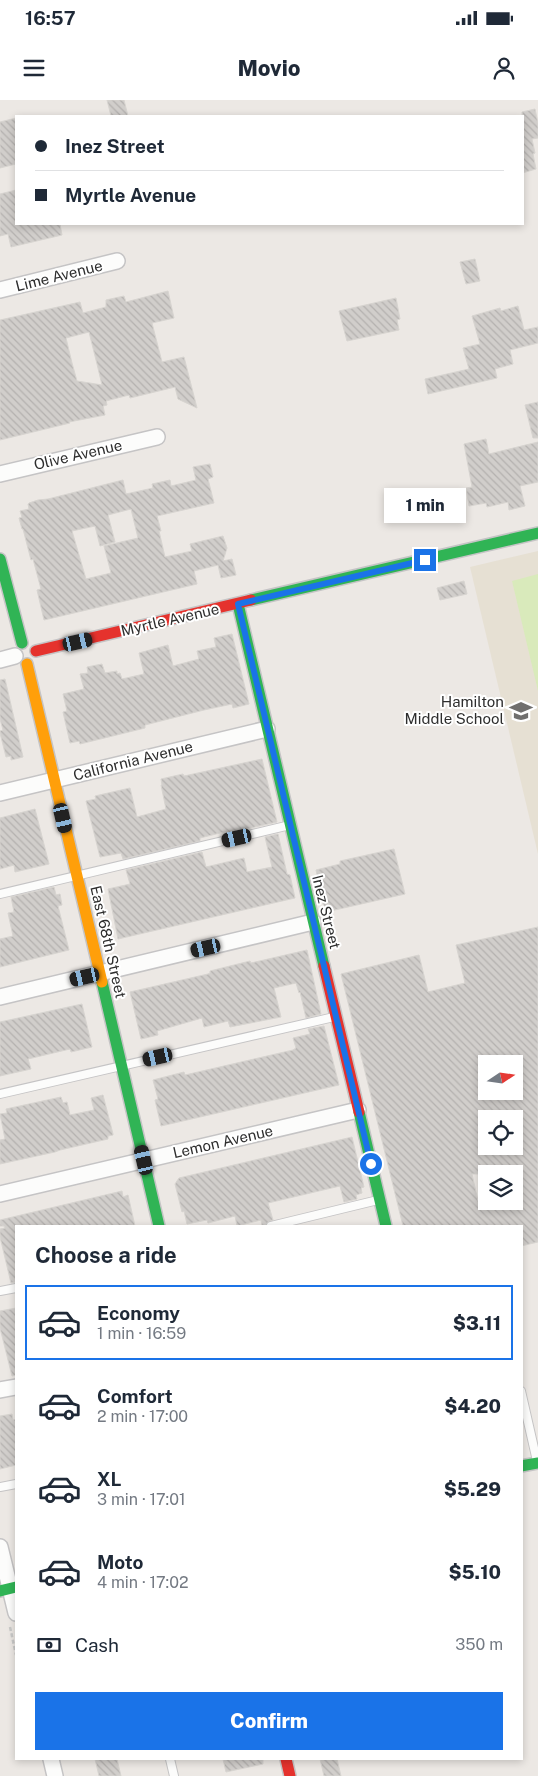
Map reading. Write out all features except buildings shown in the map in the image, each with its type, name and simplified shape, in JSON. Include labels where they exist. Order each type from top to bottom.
[{"type":"street","name":"Lime Avenue","points":[[0,290],[117,261]]},
{"type":"street","name":"Olive Avenue","points":[[0,474],[157,436]]},
{"type":"street","name":"Myrtle Avenue","points":[[36,651],[538,532]]},
{"type":"street","name":"East 68th Street","points":[[0,559],[21,655],[54,780],[160,1225]]},
{"type":"street","name":"Inez Street","points":[[238,604],[386,1225]]},
{"type":"street","points":[[0,660],[21,655],[32,645],[36,651],[35,658],[30,663],[21,655]]},
{"type":"street","name":"California Avenue","points":[[0,793],[267,729]]},
{"type":"street","points":[[0,997],[313,922]]},
{"type":"street","name":"Lemon Avenue","points":[[0,1194],[358,1110]]},
{"type":"street","points":[[0,1390],[15,1386]]},
{"type":"street","points":[[523,1466],[538,1463]]},
{"type":"street","points":[[0,1547],[9,1589],[12,1618]]},
{"type":"street","points":[[51,1760],[56,1776]]},
{"type":"street","points":[[286,1760],[290,1776]]},
{"type":"lane","points":[[0,894],[290,825]]},
{"type":"lane","points":[[0,1094],[336,1016]]},
{"type":"lane","points":[[276,1225],[380,1200]]},
{"type":"lane","points":[[0,1292],[15,1288]]},
{"type":"lane","points":[[523,1399],[538,1463]]},
{"type":"lane","points":[[0,1488],[15,1484]]},
{"type":"lane","points":[[170,1760],[174,1776]]},
{"type":"path","points":[[12,1618],[15,1645]]},
{"type":"shaded area","name":"Hamilton Middle School","points":[[538,551],[538,854],[470,567]]},
{"type":"green space","points":[[538,574],[538,691],[512,581]]},
{"type":"traffic: fast","points":[[251,600],[538,533]]},
{"type":"traffic: fast","points":[[0,559],[22,643]]},
{"type":"traffic: fast","points":[[238,604],[324,966]]},
{"type":"traffic: fast","points":[[102,982],[159,1225]]},
{"type":"traffic: fast","points":[[359,1112],[386,1225]]},
{"type":"traffic: fast","points":[[523,1466],[538,1463]]},
{"type":"traffic: fast","points":[[0,1591],[15,1587]]},
{"type":"traffic: slow","points":[[27,664],[102,982]]},
{"type":"traffic: jam","points":[[36,651],[251,600]]},
{"type":"traffic: jam","points":[[324,966],[359,1112]]},
{"type":"traffic: jam","points":[[286,1760],[290,1776]]},
{"type":"place","name":"Hamilton Middle School","points":[[521,711]]},
{"type":"route","points":[[371,1164],[238,604],[425,560]]}]
